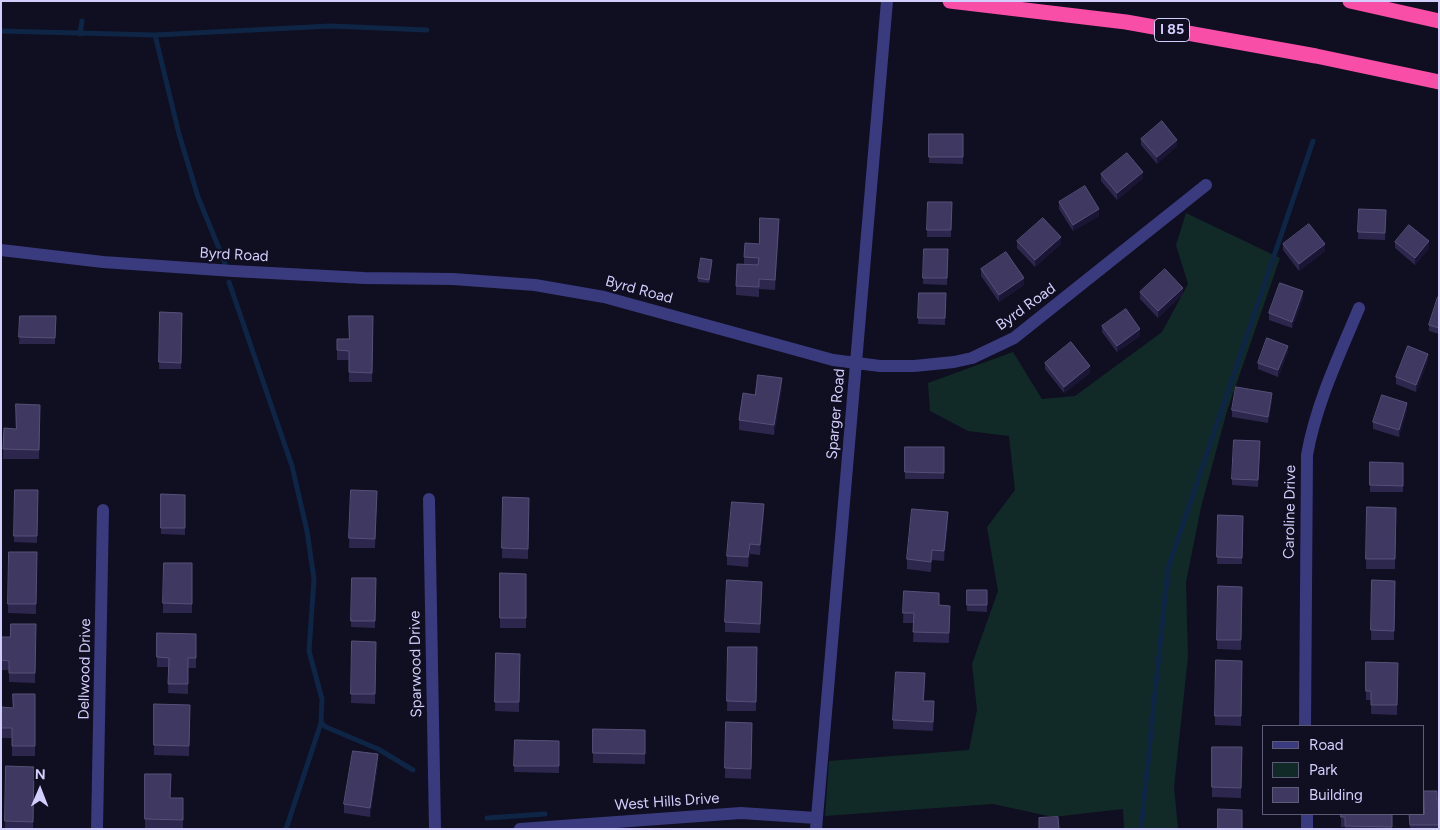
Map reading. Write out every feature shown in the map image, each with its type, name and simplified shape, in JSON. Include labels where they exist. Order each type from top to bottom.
[{"type":"highway","name":"I 85","points":[[950,1],[1145,25],[1316,56],[1439,82]]},
{"type":"highway","points":[[1350,1],[1439,21]]},
{"type":"street","name":"Sparger Road","points":[[816,824],[887,1]]},
{"type":"street","name":"Byrd Road","points":[[1,250],[103,262],[232,271],[364,278],[453,279],[535,285],[604,297],[832,360],[856,364],[932,365],[954,362],[991,350],[1029,328],[1206,185]]},
{"type":"street","name":"Caroline Drive","points":[[1305,725],[1308,455],[1311,433],[1326,388],[1359,308]]},
{"type":"street","name":"Sparwood Drive","points":[[430,499],[435,829]]},
{"type":"street","name":"Dellwood Drive","points":[[97,829],[103,510]]},
{"type":"street","name":"West Hills Drive","points":[[520,829],[741,813],[816,824]]},
{"type":"street","points":[[1307,815],[1307,829]]},
{"type":"green space","points":[[1186,213],[1280,258],[1227,411],[1201,507],[1186,582],[1188,657],[1174,787],[1178,829],[1124,829],[1123,809],[1053,817],[993,804],[825,816],[829,761],[969,750],[977,710],[972,664],[998,591],[987,527],[1015,490],[1009,436],[968,431],[930,411],[928,383],[1013,352],[1042,399],[1075,396],[1162,332],[1188,284],[1176,245]]},
{"type":"building","points":[[1162,121],[1177,140],[1157,157],[1141,139]]},
{"type":"building","points":[[929,134],[963,134],[963,157],[929,157]]},
{"type":"building","points":[[1127,153],[1143,172],[1117,193],[1101,174]]},
{"type":"building","points":[[1085,186],[1099,209],[1073,225],[1059,202]]},
{"type":"building","points":[[928,202],[952,202],[951,230],[927,230]]},
{"type":"building","points":[[1359,209],[1386,210],[1385,233],[1358,232]]},
{"type":"building","points":[[760,218],[779,219],[775,280],[759,279],[759,287],[736,286],[737,264],[758,265],[759,258],[744,257],[745,243],[759,244]]},
{"type":"building","points":[[1043,218],[1061,237],[1035,260],[1017,241]]},
{"type":"building","points":[[1309,224],[1325,244],[1299,264],[1283,244]]},
{"type":"building","points":[[1409,225],[1429,241],[1415,258],[1395,242]]},
{"type":"building","points":[[924,249],[948,249],[947,278],[923,278]]},
{"type":"building","points":[[1006,252],[1024,278],[999,295],[981,269]]},
{"type":"building","points":[[701,258],[712,260],[709,280],[698,278]]},
{"type":"building","points":[[1165,269],[1183,288],[1158,311],[1140,292]]},
{"type":"building","points":[[1280,283],[1303,291],[1292,322],[1269,313]]},
{"type":"building","points":[[919,293],[946,293],[945,318],[918,318]]},
{"type":"building","points":[[1439,297],[1439,328],[1429,325]]},
{"type":"building","points":[[1126,309],[1140,329],[1117,346],[1102,326]]},
{"type":"building","points":[[160,312],[182,313],[181,363],[159,362]]},
{"type":"building","points":[[20,316],[56,316],[55,338],[19,337]]},
{"type":"building","points":[[349,316],[373,316],[372,373],[349,372],[349,351],[337,350],[337,339],[349,339]]},
{"type":"building","points":[[1267,338],[1288,346],[1278,370],[1258,363]]},
{"type":"building","points":[[1071,342],[1090,366],[1064,387],[1045,363]]},
{"type":"building","points":[[1408,346],[1428,354],[1416,385],[1396,377]]},
{"type":"building","points":[[758,375],[782,378],[774,425],[739,420],[743,393],[755,395]]},
{"type":"building","points":[[1236,387],[1272,393],[1268,417],[1232,410]]},
{"type":"building","points":[[1382,395],[1407,403],[1399,430],[1373,422]]},
{"type":"building","points":[[16,404],[40,405],[39,450],[3,449],[4,428],[16,429]]},
{"type":"building","points":[[1234,440],[1260,441],[1258,480],[1232,479]]},
{"type":"building","points":[[905,447],[944,447],[944,473],[905,472]]},
{"type":"building","points":[[1370,462],[1403,463],[1403,486],[1370,485]]},
{"type":"building","points":[[15,490],[38,490],[37,536],[14,536]]},
{"type":"building","points":[[351,490],[377,491],[375,539],[349,538]]},
{"type":"building","points":[[161,494],[185,495],[185,528],[161,528]]},
{"type":"building","points":[[503,497],[529,498],[528,549],[502,548]]},
{"type":"building","points":[[732,502],[764,504],[760,545],[750,544],[748,557],[727,556]]},
{"type":"building","points":[[1367,507],[1396,508],[1395,559],[1366,559]]},
{"type":"building","points":[[912,509],[948,512],[944,551],[932,550],[931,562],[907,559]]},
{"type":"building","points":[[1218,515],[1243,516],[1242,558],[1217,557]]},
{"type":"building","points":[[9,552],[37,552],[36,604],[8,604]]},
{"type":"building","points":[[164,563],[192,563],[192,604],[163,603]]},
{"type":"building","points":[[500,573],[526,574],[526,618],[500,618]]},
{"type":"building","points":[[352,578],[376,578],[375,621],[351,621]]},
{"type":"building","points":[[727,580],[762,582],[760,624],[725,622]]},
{"type":"building","points":[[1372,580],[1395,581],[1394,631],[1371,630]]},
{"type":"building","points":[[1218,586],[1242,587],[1241,640],[1217,640]]},
{"type":"building","points":[[967,590],[987,590],[987,605],[967,605]]},
{"type":"building","points":[[904,591],[939,593],[939,605],[950,606],[949,633],[913,632],[914,613],[903,613]]},
{"type":"building","points":[[11,624],[36,624],[35,673],[9,673],[9,661],[1,660],[1,637],[10,637]]},
{"type":"building","points":[[157,633],[196,634],[196,658],[188,658],[188,684],[168,684],[169,658],[157,657]]},
{"type":"building","points":[[352,641],[376,642],[375,694],[351,694]]},
{"type":"building","points":[[728,647],[757,647],[756,702],[727,701]]},
{"type":"building","points":[[496,653],[520,654],[519,702],[495,702]]},
{"type":"building","points":[[1216,660],[1242,661],[1241,716],[1215,716]]},
{"type":"building","points":[[1366,662],[1398,663],[1397,705],[1371,705],[1371,691],[1366,691]]},
{"type":"building","points":[[896,672],[925,673],[923,701],[934,701],[933,722],[893,720]]},
{"type":"building","points":[[13,694],[35,694],[35,746],[12,746],[12,728],[1,728],[1,707],[13,708]]},
{"type":"building","points":[[154,704],[190,705],[189,746],[154,745]]},
{"type":"building","points":[[726,722],[752,723],[751,769],[725,768]]},
{"type":"building","points":[[593,729],[645,730],[645,754],[593,753]]},
{"type":"building","points":[[515,740],[559,741],[559,766],[514,766]]},
{"type":"building","points":[[1212,747],[1242,747],[1241,788],[1212,787]]},
{"type":"building","points":[[353,751],[378,754],[370,808],[344,804]]},
{"type":"building","points":[[6,766],[34,767],[33,822],[5,821]]},
{"type":"building","points":[[145,774],[171,774],[170,798],[183,798],[183,820],[145,819]]},
{"type":"building","points":[[1425,791],[1437,791],[1439,825],[1410,825],[1409,815],[1425,815]]},
{"type":"building","points":[[1218,809],[1242,810],[1242,829],[1218,829]]},
{"type":"building","points":[[1341,815],[1392,815],[1392,827],[1345,826],[1345,817],[1341,817]]},
{"type":"building","points":[[1058,817],[1059,829],[1039,829],[1039,818]]},
{"type":"waterway","points":[[80,34],[82,21]]},
{"type":"waterway","points":[[1,31],[155,35],[330,26],[427,30]]},
{"type":"waterway","points":[[155,35],[179,134],[198,197],[225,263]]},
{"type":"waterway","points":[[1141,829],[1168,568],[1313,141]]},
{"type":"waterway","points":[[229,282],[292,466],[307,531],[314,579],[309,651],[322,699],[321,723],[286,829]]},
{"type":"waterway","points":[[321,723],[326,727],[378,749],[413,770]]},
{"type":"waterway","points":[[487,818],[545,814]]}]
